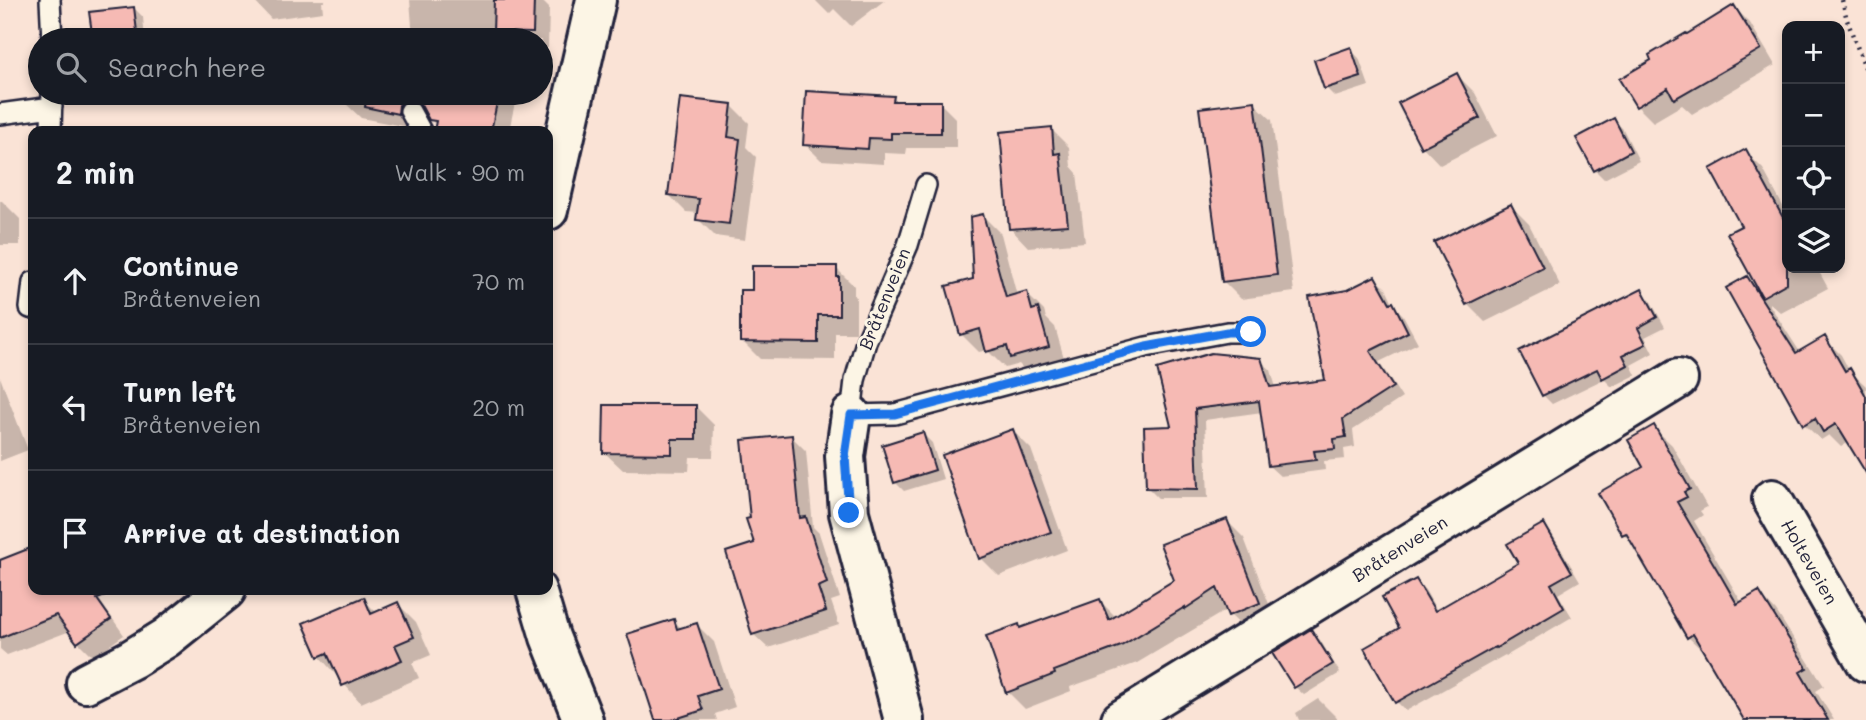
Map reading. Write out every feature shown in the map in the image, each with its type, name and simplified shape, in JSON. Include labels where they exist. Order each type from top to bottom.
[{"type":"street","points":[[553,188],[596,0]]},
{"type":"street","name":"Bråtenveien","points":[[1121,720],[1678,379]]},
{"type":"street","name":"Bråtenveien","points":[[851,415],[845,456],[849,513],[904,720]]},
{"type":"street","name":"Holteveien","points":[[1772,499],[1866,662]]},
{"type":"street","points":[[86,682],[166,638],[220,595]]},
{"type":"street","points":[[537,595],[550,637],[583,720]]},
{"type":"lane","points":[[50,0],[51,28]]},
{"type":"lane","points":[[0,114],[33,105]]},
{"type":"lane","points":[[51,126],[52,105]]},
{"type":"lane","points":[[410,111],[418,126]]},
{"type":"lane","name":"Bråtenveien","points":[[851,415],[855,380],[866,342],[908,245],[926,185]]},
{"type":"lane","points":[[851,415],[895,414],[1146,347],[1227,332],[1251,332]]},
{"type":"path","points":[[1842,0],[1866,70]]},
{"type":"building","points":[[494,0],[534,0],[533,28],[493,28]]},
{"type":"building","points":[[1734,5],[1761,49],[1674,99],[1668,88],[1636,107],[1619,79],[1651,60],[1649,55]]},
{"type":"building","points":[[134,7],[137,28],[91,28],[89,12]]},
{"type":"building","points":[[1351,47],[1361,77],[1324,89],[1314,60]]},
{"type":"building","points":[[1457,73],[1480,118],[1421,148],[1398,103]]},
{"type":"building","points":[[806,91],[894,96],[893,101],[941,101],[941,133],[891,133],[891,139],[869,138],[868,149],[803,145]]},
{"type":"building","points":[[680,98],[732,104],[728,137],[740,139],[729,224],[696,220],[699,199],[668,195]]},
{"type":"building","points":[[1255,101],[1277,275],[1222,282],[1199,108]]},
{"type":"building","points":[[365,105],[399,105],[398,114]]},
{"type":"building","points":[[421,105],[496,105],[492,126],[435,126],[436,121],[429,120]]},
{"type":"building","points":[[1614,118],[1631,151],[1594,171],[1576,138]]},
{"type":"building","points":[[1052,127],[1054,154],[1060,153],[1068,225],[1009,229],[1000,132]]},
{"type":"building","points":[[1746,149],[1782,216],[1782,273],[1787,273],[1787,283],[1762,297],[1727,233],[1741,226],[1710,169]]},
{"type":"building","points":[[1511,204],[1543,267],[1466,305],[1434,242]]},
{"type":"building","points":[[983,214],[1006,297],[1027,291],[1032,310],[1038,308],[1049,347],[1010,358],[1007,346],[986,352],[980,329],[960,335],[946,286],[973,279],[970,217]]},
{"type":"building","points":[[752,266],[837,266],[839,315],[818,315],[818,343],[740,342],[740,290],[752,290]]},
{"type":"building","points":[[1375,276],[1390,303],[1393,302],[1408,332],[1370,351],[1393,387],[1343,419],[1346,437],[1334,439],[1335,449],[1314,451],[1316,460],[1268,466],[1259,401],[1195,409],[1198,489],[1146,488],[1144,427],[1171,426],[1157,369],[1211,353],[1261,358],[1270,387],[1325,380],[1309,297],[1347,290]]},
{"type":"building","points":[[1747,276],[1796,353],[1825,336],[1845,371],[1850,368],[1866,396],[1866,473],[1836,424],[1823,432],[1815,418],[1803,425],[1726,288]]},
{"type":"building","points":[[1642,289],[1657,317],[1638,328],[1646,344],[1623,355],[1628,365],[1602,379],[1597,369],[1542,396],[1519,351]]},
{"type":"building","points":[[604,405],[696,405],[696,439],[672,439],[672,454],[603,453]]},
{"type":"building","points":[[1654,425],[1690,489],[1684,492],[1687,497],[1677,502],[1737,604],[1759,591],[1807,668],[1800,672],[1828,720],[1744,720],[1693,634],[1687,638],[1626,533],[1622,535],[1598,493],[1643,467],[1628,440]]},
{"type":"building","points":[[1013,429],[1051,532],[979,559],[942,455]]},
{"type":"building","points":[[923,432],[935,470],[894,483],[882,445]]},
{"type":"building","points":[[792,435],[800,518],[806,517],[827,583],[818,587],[826,611],[752,635],[726,552],[754,543],[746,519],[750,518],[742,440]]},
{"type":"building","points":[[1227,519],[1260,603],[1228,616],[1217,588],[1121,646],[1054,671],[1055,674],[1006,693],[986,636],[1019,624],[1020,628],[1100,599],[1109,620],[1174,580],[1160,544]]},
{"type":"building","points":[[1544,523],[1572,572],[1551,584],[1564,608],[1395,703],[1364,648],[1399,628],[1382,597],[1416,579],[1435,611],[1518,563],[1507,544]]},
{"type":"building","points":[[28,549],[28,595],[108,595],[97,599],[111,619],[77,643],[56,615],[0,638],[0,560]]},
{"type":"building","points":[[364,597],[371,614],[398,602],[414,637],[395,645],[402,660],[342,686],[327,653],[318,657],[303,623]]},
{"type":"building","points":[[674,619],[677,629],[697,623],[719,689],[698,696],[703,710],[672,720],[655,720],[627,634]]},
{"type":"building","points":[[1311,629],[1333,664],[1294,688],[1272,653]]},
{"type":"route","points":[[849,513],[845,456],[851,415],[895,414],[1146,347],[1227,332],[1251,332]]}]
